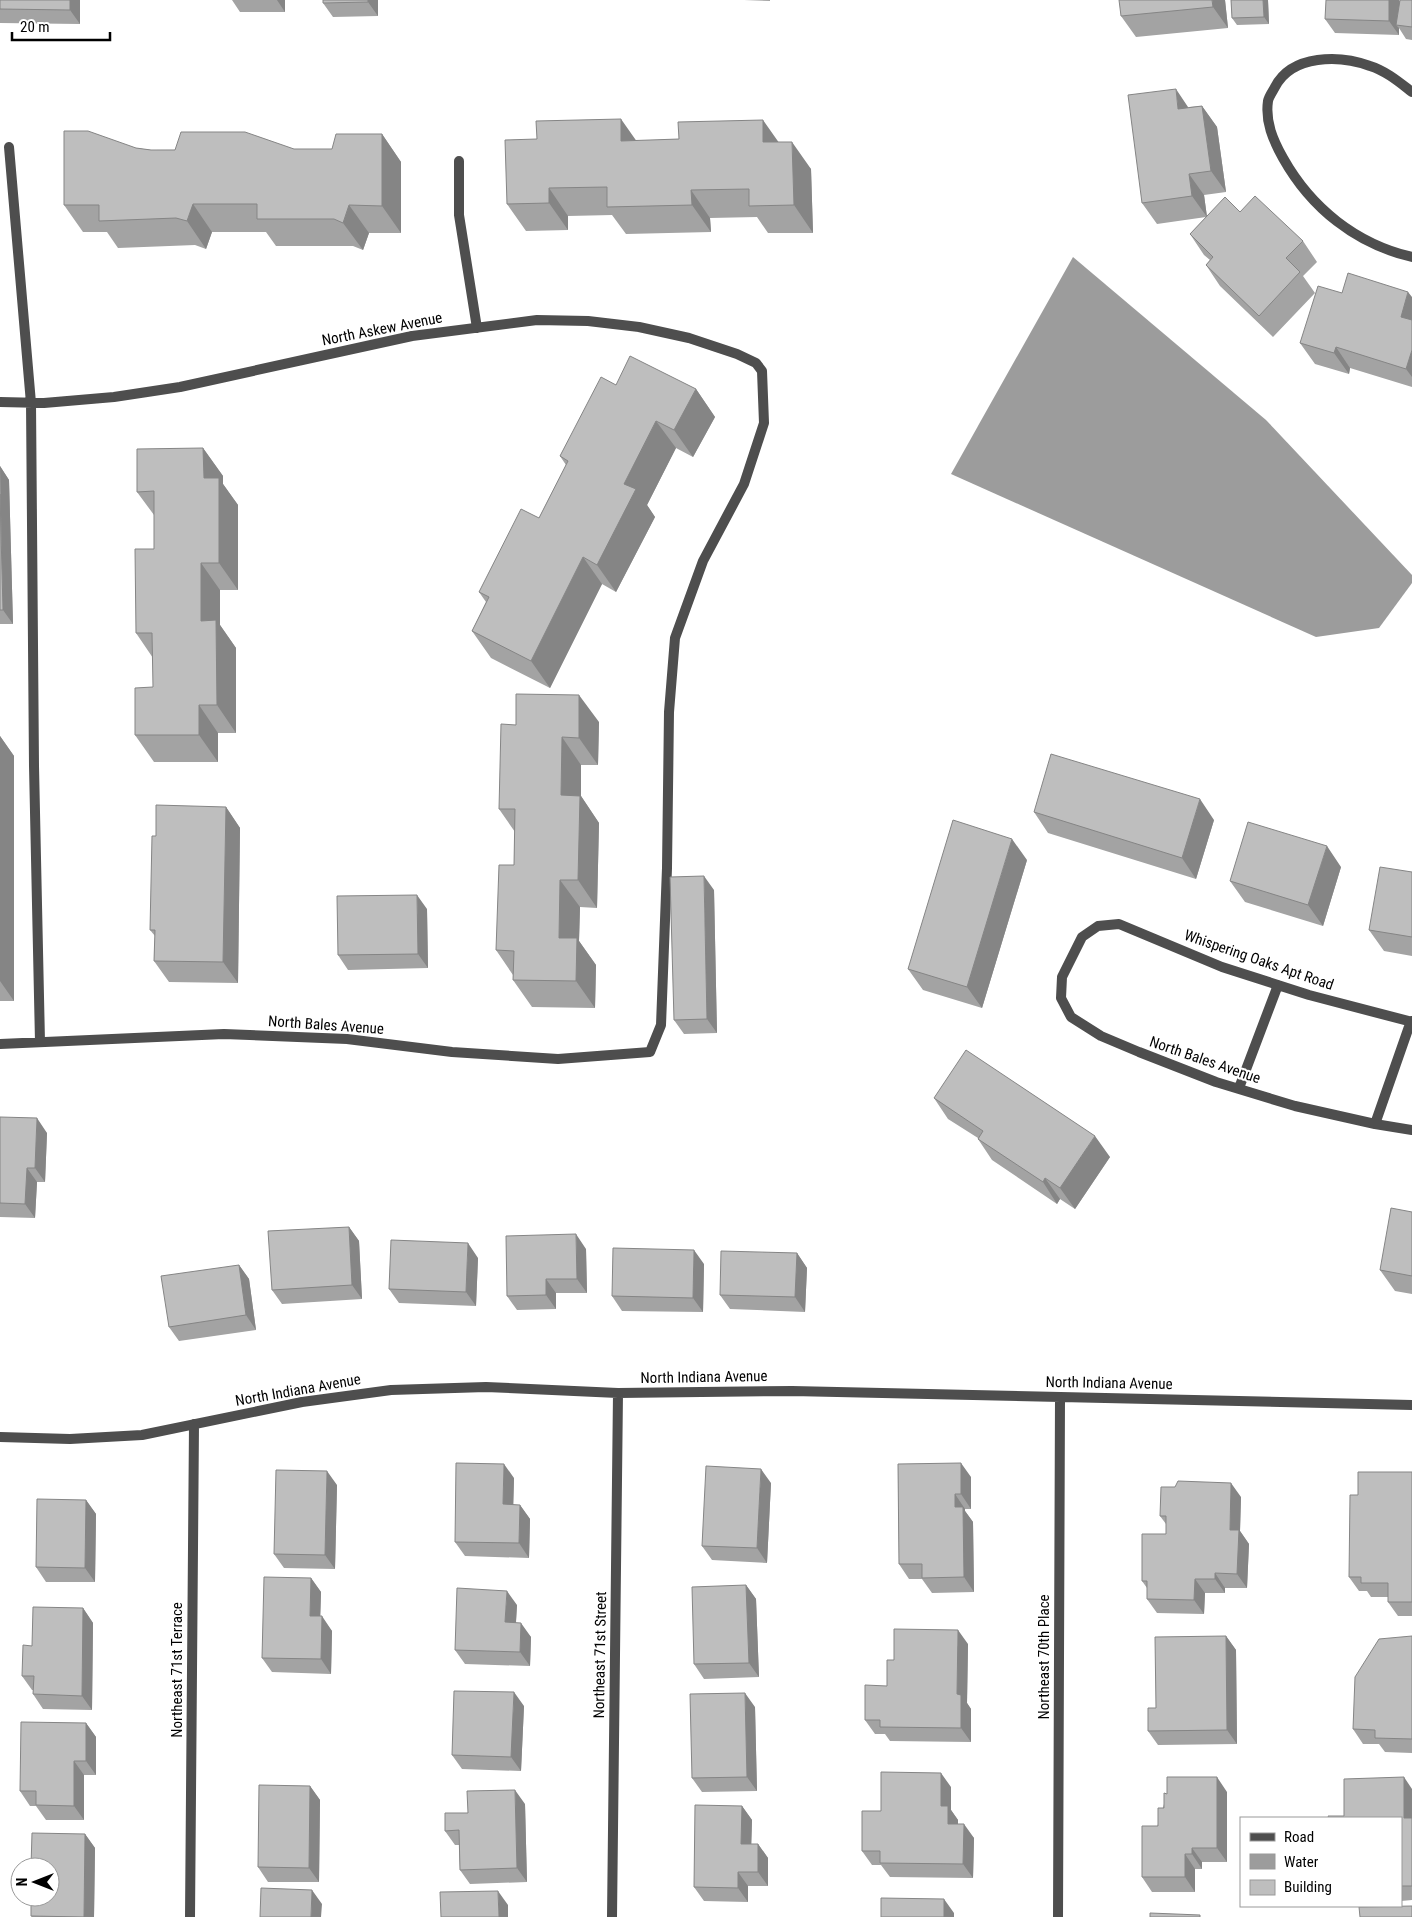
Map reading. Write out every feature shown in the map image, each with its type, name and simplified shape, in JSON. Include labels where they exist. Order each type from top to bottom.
[{"type":"street","points":[[1412,92],[1391,76],[1373,67],[1354,61],[1317,60],[1296,66],[1279,79],[1268,99],[1267,121],[1274,142],[1294,178],[1321,209],[1354,234],[1392,252],[1412,257]]},
{"type":"street","points":[[9,147],[30,403],[34,766],[40,1042]]},
{"type":"street","points":[[459,161],[458,215],[477,328]]},
{"type":"street","name":"North Askew Avenue","points":[[0,402],[30,403],[114,397],[180,387],[412,336],[537,320],[588,321],[639,327],[689,338],[737,354],[756,363],[762,371],[764,423],[744,484],[703,561],[675,638],[669,712],[662,1025],[650,1052]]},
{"type":"street","name":"Whispering Oaks Apt Road","points":[[1076,945],[1082,937],[1098,926],[1119,924],[1222,967],[1309,996],[1411,1021]]},
{"type":"street","name":"North Bales Avenue","points":[[1076,945],[1062,977],[1061,998],[1070,1017],[1101,1036],[1216,1082],[1294,1106],[1412,1130]]},
{"type":"street","points":[[1239,1088],[1278,985]]},
{"type":"street","points":[[1375,1124],[1411,1021]]},
{"type":"street","name":"North Bales Avenue","points":[[0,1044],[224,1034],[347,1039],[452,1052],[558,1059],[650,1052]]},
{"type":"street","name":"North Indiana Avenue","points":[[0,1437],[70,1439],[133,1436],[302,1402],[391,1390],[486,1387],[618,1393],[792,1391],[1412,1405]]},
{"type":"street","name":"Northeast 71st Street","points":[[612,1917],[618,1393]]},
{"type":"street","name":"Northeast 70th Place","points":[[1058,1917],[1060,1397]]},
{"type":"street","name":"Northeast 71st Terrace","points":[[190,1917],[194,1424]]},
{"type":"water","points":[[1073,257],[1266,420],[1412,575],[1412,583],[1379,628],[1316,637],[951,474]]},
{"type":"building","points":[[0,0],[70,0],[70,10],[0,9]]},
{"type":"building","points":[[323,0],[368,0],[368,2],[323,3]]},
{"type":"building","points":[[1119,0],[1212,0],[1213,7],[1121,16]]},
{"type":"building","points":[[1231,0],[1263,0],[1264,17],[1232,18]]},
{"type":"building","points":[[1326,0],[1389,0],[1389,21],[1325,19]]},
{"type":"building","points":[[1400,0],[1412,0],[1412,27],[1396,25]]},
{"type":"building","points":[[1176,89],[1178,109],[1202,106],[1211,171],[1189,174],[1192,196],[1142,203],[1128,95]]},
{"type":"building","points":[[621,119],[621,141],[679,139],[678,122],[763,120],[763,142],[792,142],[794,205],[749,206],[749,189],[691,190],[692,205],[607,207],[607,187],[549,188],[549,203],[507,204],[505,140],[537,139],[536,121]]},
{"type":"building","points":[[64,131],[88,131],[136,148],[151,150],[175,150],[181,132],[245,132],[294,149],[332,149],[336,134],[382,134],[382,206],[349,205],[343,223],[334,219],[257,219],[257,204],[193,204],[187,221],[176,218],[99,221],[99,205],[64,205]]},
{"type":"building","points":[[1255,196],[1303,241],[1286,258],[1300,272],[1259,316],[1206,265],[1213,257],[1190,234],[1225,197],[1240,212]]},
{"type":"building","points":[[1348,273],[1408,292],[1401,317],[1412,320],[1412,350],[1406,369],[1336,347],[1334,353],[1300,343],[1318,286],[1342,293]]},
{"type":"building","points":[[630,356],[696,389],[674,430],[656,421],[624,484],[636,489],[597,565],[583,557],[531,661],[472,631],[489,597],[479,592],[521,509],[539,518],[568,461],[560,456],[601,377],[616,385]]},
{"type":"building","points":[[203,448],[204,478],[219,478],[219,563],[201,563],[201,621],[216,620],[217,705],[199,705],[199,735],[135,735],[135,688],[153,687],[152,633],[136,633],[135,549],[154,549],[154,491],[137,492],[137,449]]},
{"type":"building","points":[[0,494],[3,610],[0,610]]},
{"type":"building","points":[[516,694],[579,695],[579,738],[562,737],[561,795],[580,796],[578,880],[560,880],[559,938],[577,938],[576,981],[513,980],[514,951],[496,950],[499,865],[514,865],[515,809],[499,809],[501,724],[516,725]]},
{"type":"building","points":[[1051,754],[1200,799],[1182,858],[1034,812]]},
{"type":"building","points":[[156,805],[226,807],[223,962],[154,961],[155,930],[150,930],[152,836],[156,836]]},
{"type":"building","points":[[953,820],[1012,839],[967,987],[908,969]]},
{"type":"building","points":[[1248,822],[1327,846],[1308,905],[1230,881]]},
{"type":"building","points":[[1380,867],[1412,872],[1412,937],[1369,930]]},
{"type":"building","points":[[704,876],[707,1019],[674,1020],[670,877]]},
{"type":"building","points":[[417,895],[418,954],[338,955],[337,896]]},
{"type":"building","points":[[966,1050],[1095,1136],[1060,1188],[1045,1178],[1043,1182],[978,1139],[983,1131],[934,1098]]},
{"type":"building","points":[[0,1117],[37,1118],[35,1168],[27,1168],[25,1204],[0,1203]]},
{"type":"building","points":[[1391,1208],[1412,1212],[1412,1276],[1380,1270]]},
{"type":"building","points":[[349,1227],[352,1285],[272,1290],[268,1231]]},
{"type":"building","points":[[576,1234],[577,1279],[546,1279],[546,1295],[507,1296],[506,1236]]},
{"type":"building","points":[[391,1240],[468,1243],[466,1292],[389,1289]]},
{"type":"building","points":[[613,1248],[694,1250],[693,1298],[612,1296]]},
{"type":"building","points":[[721,1251],[797,1253],[795,1297],[720,1295]]},
{"type":"building","points":[[239,1265],[246,1315],[169,1327],[161,1276]]},
{"type":"building","points":[[456,1463],[504,1464],[503,1504],[520,1505],[519,1543],[455,1542]]},
{"type":"building","points":[[961,1463],[961,1494],[955,1494],[955,1507],[963,1507],[964,1577],[922,1578],[922,1564],[899,1564],[898,1464]]},
{"type":"building","points":[[706,1466],[761,1469],[757,1548],[702,1546]]},
{"type":"building","points":[[276,1470],[327,1471],[325,1555],[274,1554]]},
{"type":"building","points":[[1358,1472],[1412,1472],[1412,1602],[1388,1602],[1388,1583],[1361,1583],[1361,1577],[1349,1577],[1350,1495],[1358,1495]]},
{"type":"building","points":[[1178,1481],[1231,1483],[1230,1530],[1239,1530],[1237,1574],[1215,1573],[1215,1579],[1195,1579],[1194,1600],[1147,1599],[1147,1581],[1142,1581],[1142,1534],[1166,1534],[1166,1516],[1160,1516],[1161,1487],[1175,1487]]},
{"type":"building","points":[[37,1499],[86,1500],[85,1568],[36,1567]]},
{"type":"building","points":[[264,1577],[311,1578],[310,1616],[322,1616],[321,1659],[262,1658]]},
{"type":"building","points":[[746,1585],[749,1663],[694,1664],[692,1587]]},
{"type":"building","points":[[457,1588],[507,1591],[505,1622],[521,1623],[520,1652],[455,1650]]},
{"type":"building","points":[[33,1607],[83,1608],[82,1696],[33,1694],[34,1676],[22,1676],[23,1645],[32,1646]]},
{"type":"building","points":[[894,1629],[958,1630],[957,1694],[961,1695],[961,1728],[880,1727],[880,1720],[865,1720],[865,1685],[887,1686],[887,1660],[894,1660]]},
{"type":"building","points":[[1226,1636],[1227,1730],[1148,1731],[1148,1708],[1156,1708],[1155,1637]]},
{"type":"building","points":[[1412,1636],[1412,1739],[1375,1738],[1375,1730],[1353,1729],[1355,1677],[1379,1639]]},
{"type":"building","points":[[454,1691],[514,1692],[511,1757],[452,1755]]},
{"type":"building","points":[[745,1693],[747,1777],[692,1778],[690,1694]]},
{"type":"building","points":[[21,1722],[86,1723],[86,1761],[74,1761],[74,1806],[36,1805],[36,1791],[20,1791]]},
{"type":"building","points":[[881,1772],[941,1773],[941,1806],[948,1806],[948,1824],[964,1824],[963,1864],[880,1863],[880,1851],[862,1851],[862,1811],[881,1811]]},
{"type":"building","points":[[1167,1777],[1217,1777],[1217,1848],[1192,1848],[1192,1854],[1185,1854],[1185,1877],[1142,1877],[1142,1826],[1158,1826],[1158,1808],[1164,1808],[1164,1793],[1167,1794]]},
{"type":"building","points":[[1404,1777],[1404,1818],[1412,1818],[1412,1886],[1402,1886],[1402,1817],[1328,1817],[1344,1816],[1344,1779]]},
{"type":"building","points":[[259,1785],[310,1786],[309,1868],[258,1867]]},
{"type":"building","points":[[515,1790],[517,1868],[460,1870],[459,1830],[445,1831],[445,1813],[468,1813],[467,1791]]},
{"type":"building","points":[[695,1805],[742,1806],[741,1844],[758,1844],[758,1872],[738,1872],[738,1888],[694,1887]]},
{"type":"building","points":[[32,1833],[85,1834],[84,1917],[31,1916],[31,1907],[60,1907],[60,1857],[31,1857]]},
{"type":"building","points":[[261,1888],[312,1890],[311,1917],[260,1917]]},
{"type":"building","points":[[498,1891],[499,1917],[441,1917],[440,1892]]},
{"type":"building","points":[[881,1898],[944,1899],[944,1917],[881,1917]]},
{"type":"building","points":[[1412,1906],[1412,1917],[1360,1917],[1359,1907]]},
{"type":"building","points":[[1150,1913],[1200,1915],[1200,1917],[1150,1917]]}]
